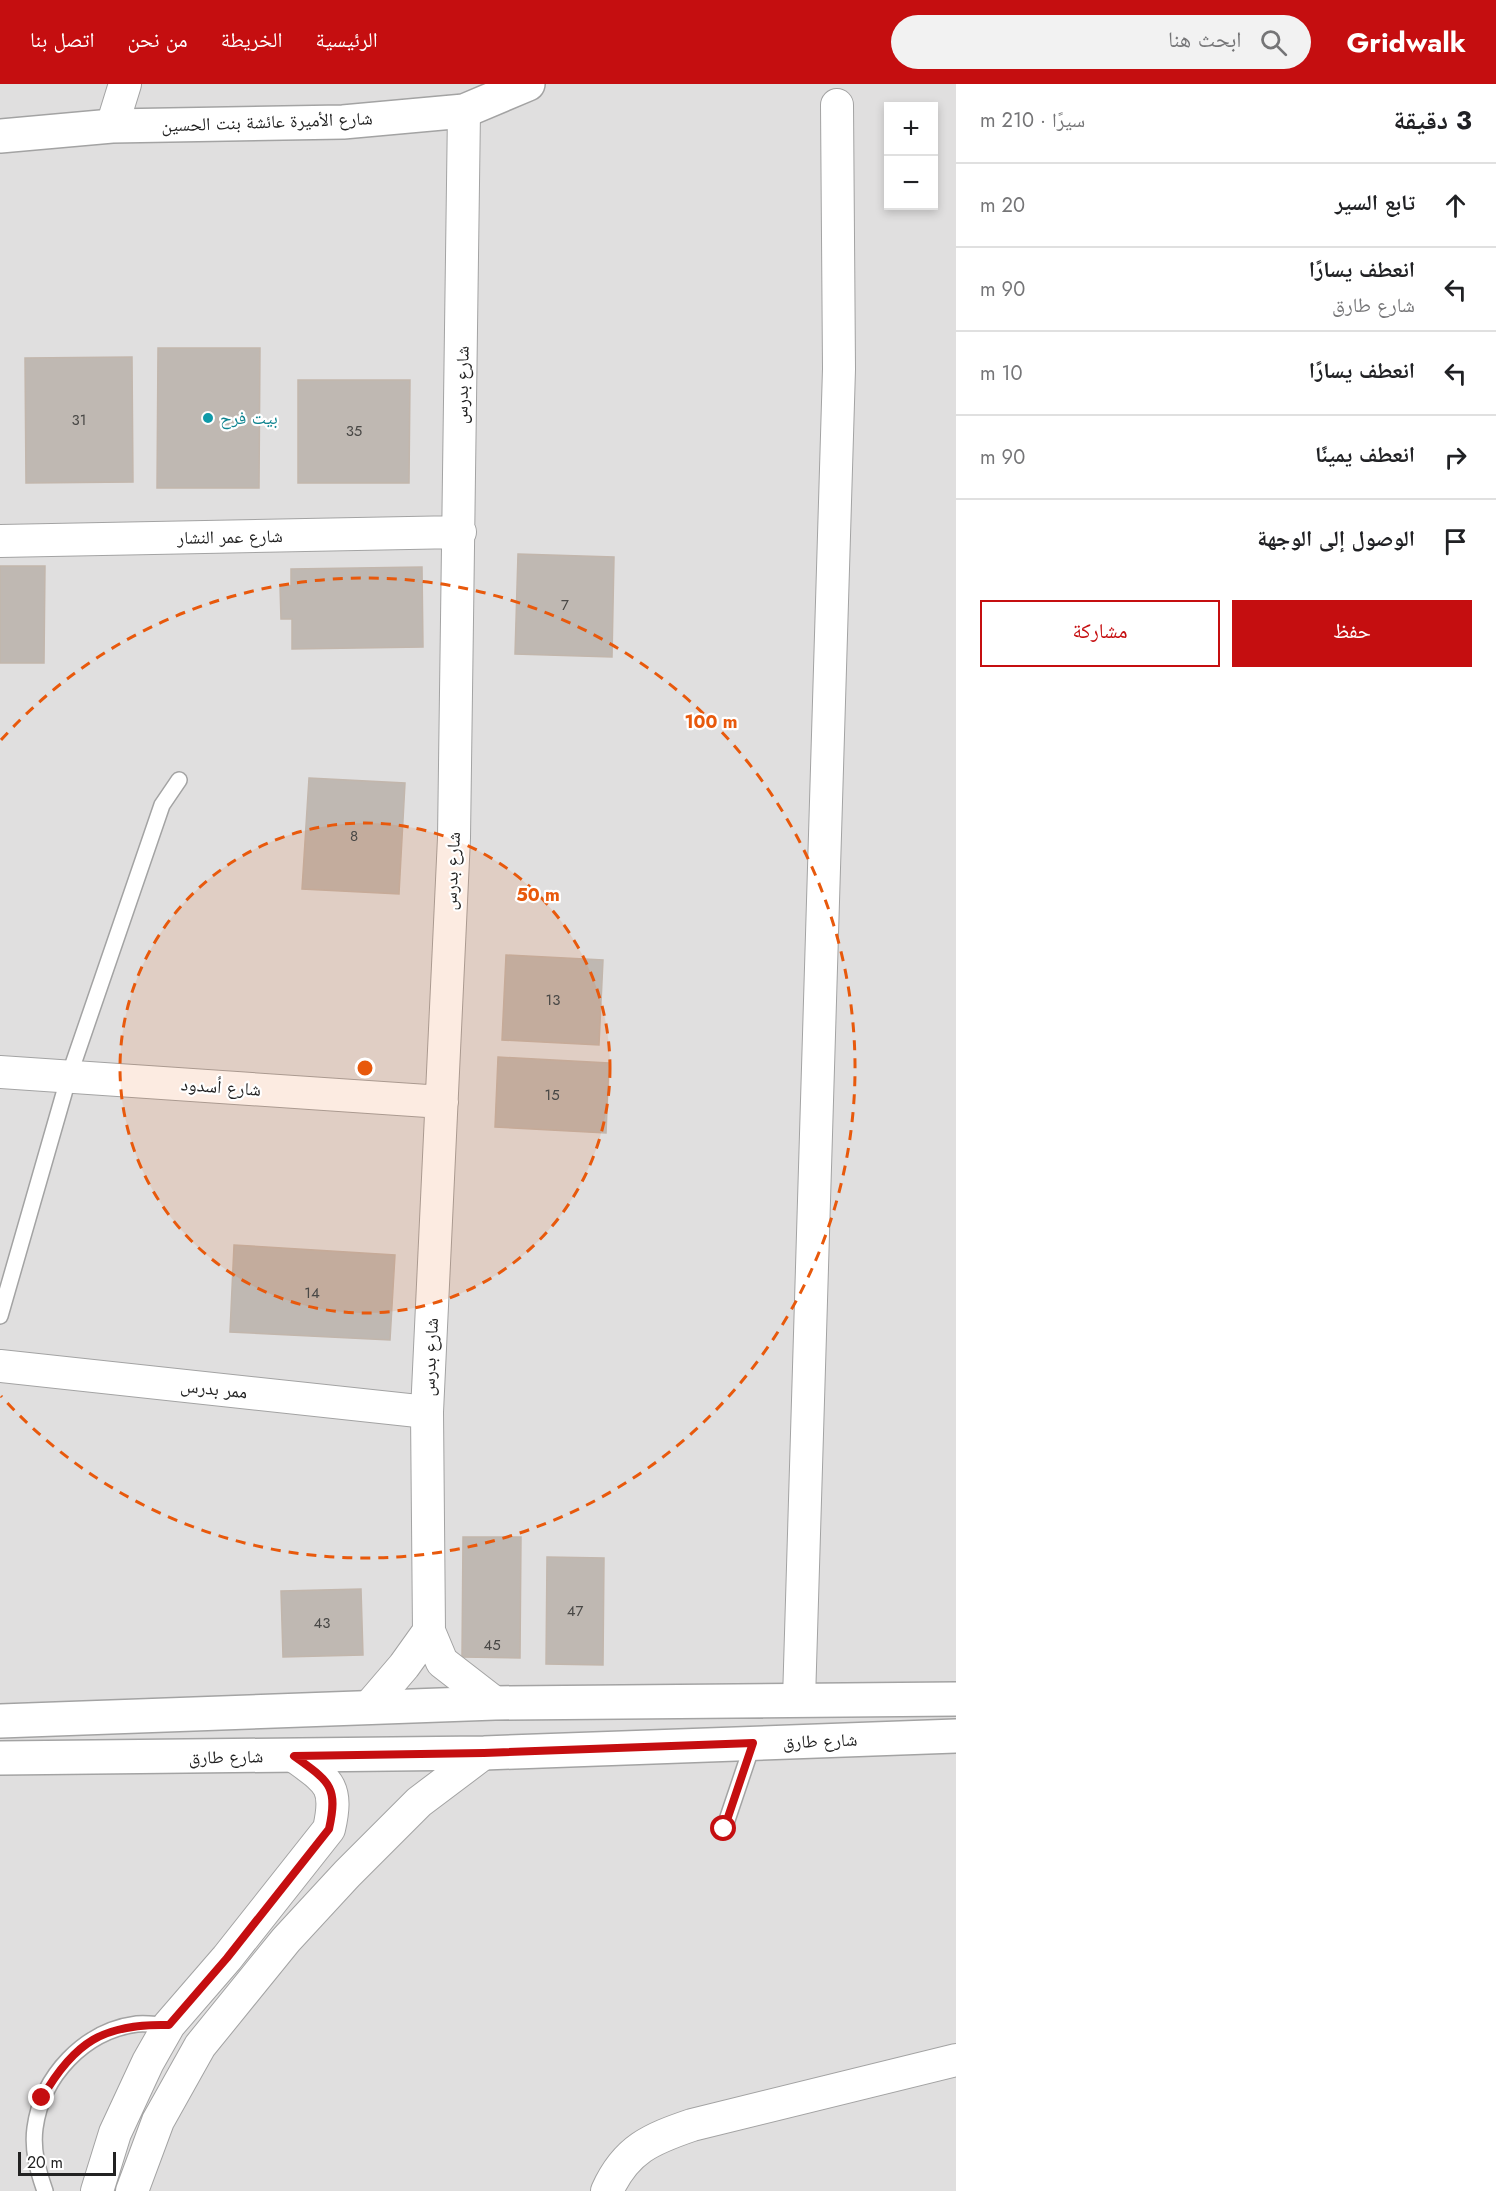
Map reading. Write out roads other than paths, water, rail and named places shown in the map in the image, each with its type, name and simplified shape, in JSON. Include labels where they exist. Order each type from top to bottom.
[{"type":"street","points":[[112,126],[125,84]]},
{"type":"street","name":"شارع الأميرة عائشة بنت الحسين","points":[[0,135],[112,126],[343,122],[464,111],[528,84]]},
{"type":"street","points":[[800,1700],[839,369],[837,105]]},
{"type":"street","name":"شارع بدرس","points":[[464,111],[454,838],[427,1412],[429,1631],[442,1662],[495,1703]]},
{"type":"street","name":"شارع عمر النشار","points":[[0,541],[460,532]]},
{"type":"street","name":"شارع أسدود","points":[[0,1072],[441,1102]]},
{"type":"street","name":"ممر بدرس","points":[[0,1366],[427,1412]]},
{"type":"street","points":[[368,1708],[404,1666],[429,1631]]},
{"type":"street","points":[[0,1721],[495,1703],[956,1699]]},
{"type":"street","name":"شارع طارق","points":[[4,1763],[484,1753],[956,1736]]},
{"type":"street","points":[[132,2191],[158,2121],[200,2046],[286,1940],[347,1874],[419,1802],[484,1753]]},
{"type":"street","points":[[97,2191],[115,2133],[148,2062],[169,2025],[227,1958],[329,1829],[334,1809],[326,1779],[294,1756]]},
{"type":"street","points":[[608,2191],[614,2177],[630,2155],[654,2138],[692,2125],[956,2060]]},
{"type":"lane","points":[[0,1316],[69,1076],[162,805],[179,780]]},
{"type":"lane","points":[[724,1829],[753,1743]]},
{"type":"lane","points":[[45,2191],[36,2160],[35,2129],[42,2098],[58,2071],[80,2048],[107,2032],[137,2024],[169,2025]]},
{"type":"place","name":"بيت فرح","points":[[208,418]]}]
